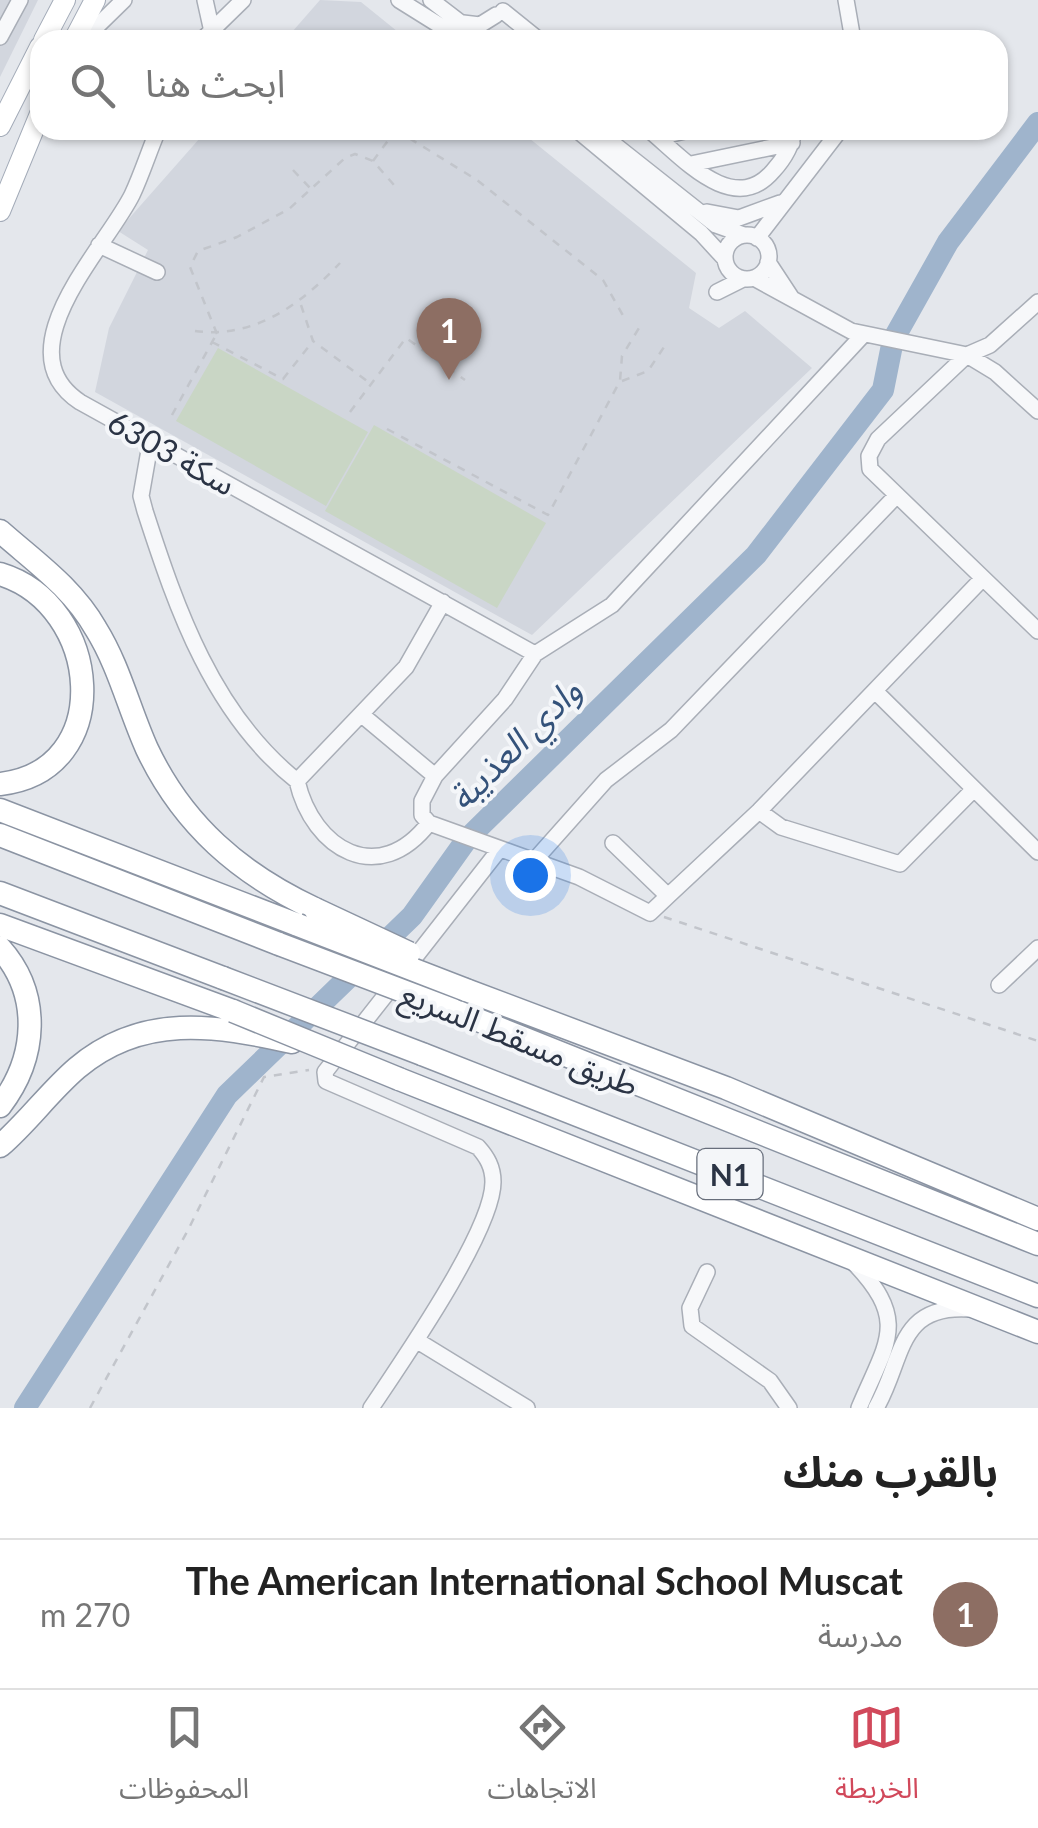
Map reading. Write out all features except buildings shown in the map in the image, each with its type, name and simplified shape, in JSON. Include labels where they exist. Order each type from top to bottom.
[{"type":"highway","points":[[0,531],[61,583],[96,627],[147,748],[191,819],[242,868],[306,917]]},
{"type":"highway","points":[[0,574],[32,588],[69,629],[80,660],[83,696],[72,732],[54,759],[27,778],[0,784]]},
{"type":"highway","points":[[0,810],[306,917],[1038,1218]]},
{"type":"highway","name":"طريق مسقط السريع","points":[[0,835],[1038,1244]]},
{"type":"highway","name":"طريق مسقط السريع","points":[[0,893],[1038,1296]]},
{"type":"highway","points":[[0,926],[326,1061],[399,1079],[1038,1332]]},
{"type":"highway","points":[[0,948],[27,996],[30,1028],[23,1067],[0,1106]]},
{"type":"highway","points":[[0,1146],[78,1067],[106,1048],[167,1027],[229,1019]]},
{"type":"main road","points":[[49,30],[65,0]]},
{"type":"main road","points":[[79,30],[95,0]]},
{"type":"main road","points":[[0,126],[30,67]]},
{"type":"main road","points":[[0,210],[30,138]]},
{"type":"street","points":[[0,0],[18,5],[0,37]]},
{"type":"street","points":[[93,30],[124,0]]},
{"type":"street","points":[[205,0],[206,30]]},
{"type":"street","points":[[210,30],[243,0]]},
{"type":"street","points":[[399,0],[446,30]]},
{"type":"street","points":[[431,0],[470,30]]},
{"type":"street","points":[[846,0],[851,30]]},
{"type":"street","points":[[503,11],[526,30]]},
{"type":"street","points":[[460,22],[480,25],[496,14],[494,30]]},
{"type":"street","name":"سكة 6303","points":[[154,140],[132,196],[99,245],[52,334],[52,366],[67,393],[535,654]]},
{"type":"street","points":[[589,140],[701,233],[725,261],[748,278],[863,335],[967,354],[996,372],[1038,412]]},
{"type":"street","points":[[608,140],[725,231],[751,236],[791,298]]},
{"type":"street","points":[[661,140],[714,183],[729,188],[750,186],[772,172],[791,140]]},
{"type":"street","points":[[691,164],[782,140]]},
{"type":"street","points":[[794,190],[768,258],[748,278],[717,292],[728,246],[751,236],[794,190],[832,140]]},
{"type":"street","points":[[691,206],[723,217],[753,216],[794,190]]},
{"type":"street","points":[[99,245],[157,272]]},
{"type":"street","points":[[1038,302],[990,344],[967,354],[878,438],[869,456],[870,469],[1038,631]]},
{"type":"street","points":[[863,335],[612,605],[535,654],[506,698],[435,776],[420,807],[429,823],[579,877],[650,912],[760,811],[982,578]]},
{"type":"street","points":[[151,439],[141,496],[166,578],[192,638],[244,731],[297,781],[302,801],[319,825],[337,844],[358,857],[377,860],[400,851],[429,823]]},
{"type":"street","points":[[533,862],[606,780],[671,730],[897,494]]},
{"type":"street","points":[[297,781],[406,667],[443,602]]},
{"type":"street","points":[[876,692],[1038,852]]},
{"type":"street","points":[[362,715],[435,776]]},
{"type":"street","points":[[760,811],[781,827],[900,864],[974,789]]},
{"type":"street","points":[[614,842],[668,896]]},
{"type":"street","points":[[371,1408],[416,1340],[476,1231],[490,1200],[492,1172],[478,1147],[326,1080],[326,1061],[499,850]]},
{"type":"street","points":[[999,985],[1038,948]]},
{"type":"street","points":[[849,1258],[880,1289],[888,1316],[885,1346],[859,1408]]},
{"type":"street","points":[[708,1272],[690,1308],[692,1326],[770,1381],[789,1408]]},
{"type":"street","points":[[876,1408],[900,1348],[923,1315],[939,1308],[981,1310]]},
{"type":"street","points":[[416,1340],[528,1408]]},
{"type":"path","points":[[373,162],[389,140]]},
{"type":"path","points":[[412,140],[477,180],[603,280],[625,319]]},
{"type":"path","points":[[217,334],[192,274],[192,259],[198,251],[268,222],[345,158],[363,155],[394,186]]},
{"type":"path","points":[[292,170],[310,189]]},
{"type":"path","points":[[195,331],[217,334],[300,304],[340,263]]},
{"type":"path","points":[[300,304],[313,341],[371,384]]},
{"type":"path","points":[[388,429],[548,515],[620,382],[622,356],[639,328]]},
{"type":"path","points":[[172,416],[217,334]]},
{"type":"path","points":[[350,412],[406,338],[465,380]]},
{"type":"path","points":[[212,342],[282,378],[313,341]]},
{"type":"path","points":[[620,382],[648,370],[664,347]]},
{"type":"path","points":[[650,912],[1038,1041]]},
{"type":"path","points":[[90,1408],[188,1230],[264,1077],[326,1061]]},
{"type":"shaded area","points":[[0,0],[38,0],[0,77]]},
{"type":"shaded area","points":[[320,0],[361,2],[396,30],[294,30]]},
{"type":"shaded area","points":[[198,140],[531,140],[696,273],[689,308],[719,328],[745,311],[812,368],[532,635],[95,392],[109,328],[148,250],[118,231]]},
{"type":"green space","points":[[218,348],[368,432],[326,506],[176,421]]},
{"type":"green space","points":[[374,425],[546,523],[497,608],[325,511]]},
{"type":"waterway","name":"وادي العذيبة","points":[[25,1408],[227,1095],[412,916],[467,839],[756,555],[883,390],[893,340],[948,242],[1038,123]]},
{"type":"place","name":"The American International School Muscat","points":[[449,380]]}]
